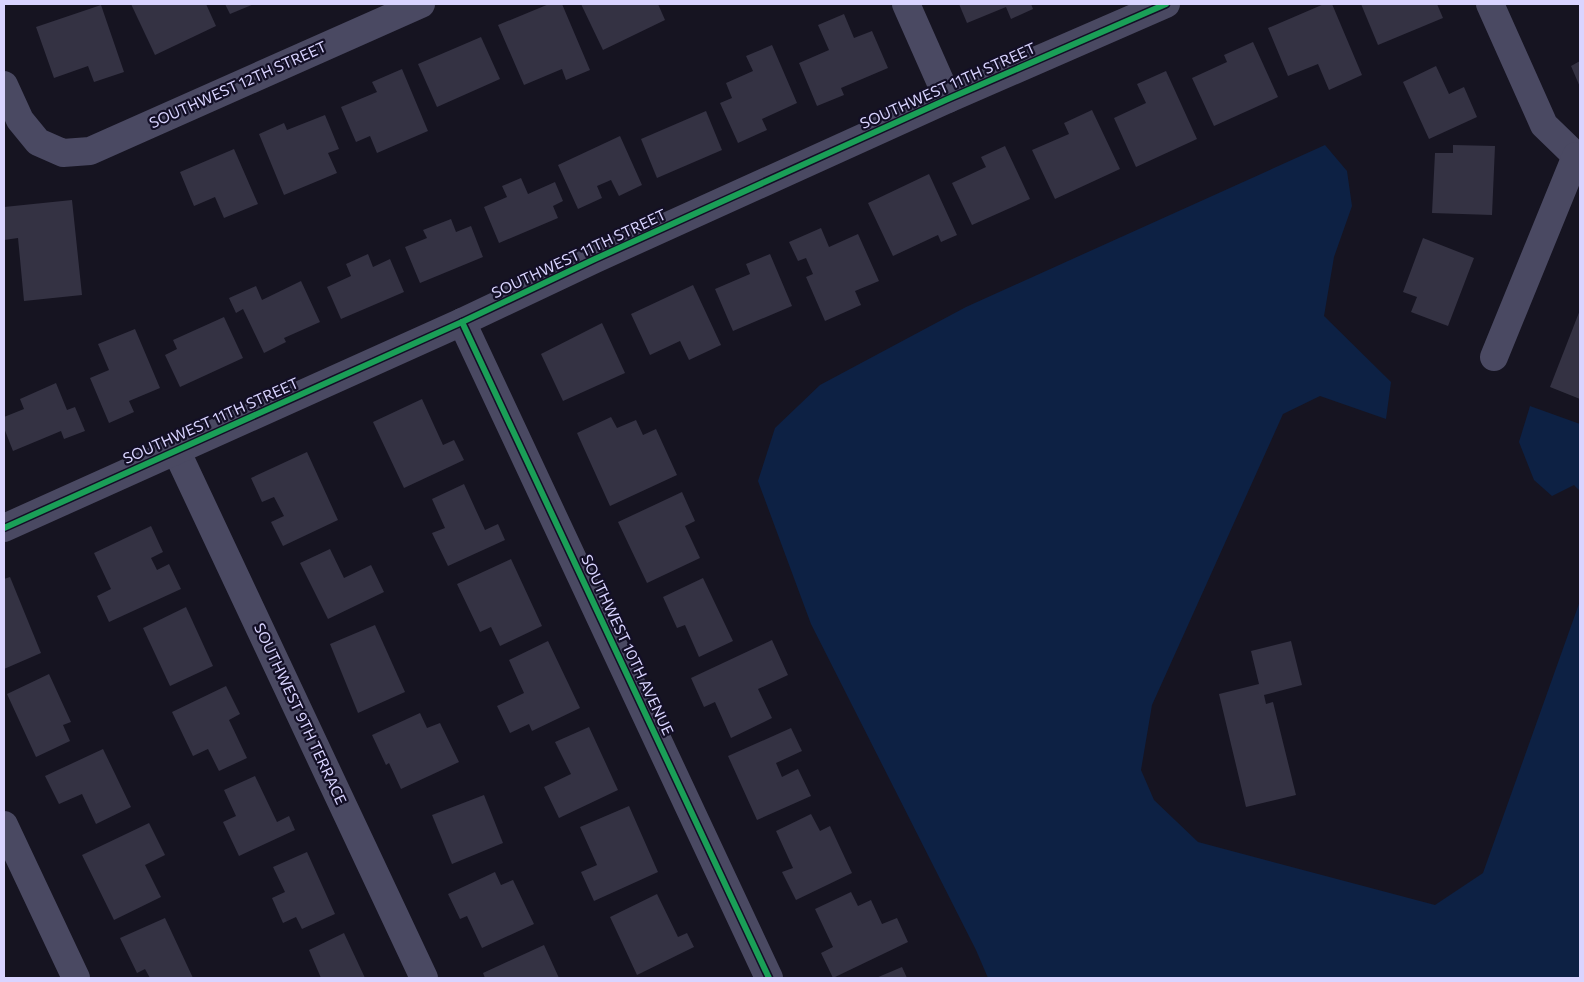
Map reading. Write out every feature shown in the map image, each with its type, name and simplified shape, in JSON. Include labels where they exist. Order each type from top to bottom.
[{"type":"street","name":"SOUTHWEST 12TH STREET","points":[[4,85],[20,120],[38,142],[63,153],[90,151],[421,4]]},
{"type":"street","points":[[906,4],[948,99]]},
{"type":"street","name":"SOUTHWEST 11TH STREET","points":[[4,528],[462,322],[948,99],[1166,4]]},
{"type":"street","points":[[1490,4],[1544,125],[1578,156],[1494,357]]},
{"type":"street","name":"SOUTHWEST 10TH AVENUE","points":[[462,322],[769,978]]},
{"type":"street","name":"SOUTHWEST 9TH TERRACE","points":[[176,450],[424,978]]},
{"type":"street","points":[[4,825],[76,978]]},
{"type":"water","points":[[1325,145],[1347,171],[1352,206],[1334,257],[1324,316],[1391,382],[1386,419],[1320,396],[1283,414],[1152,705],[1141,770],[1154,800],[1198,842],[1435,905],[1483,873],[1580,601],[1580,978],[988,978],[976,950],[811,624],[758,481],[775,428],[820,385],[966,307]]},
{"type":"water","points":[[1530,406],[1580,424],[1580,491],[1574,485],[1552,496],[1534,480],[1519,442]]},
{"type":"building","points":[[131,4],[206,4],[216,26],[155,55]]},
{"type":"building","points":[[225,4],[254,4],[230,14]]},
{"type":"building","points":[[549,4],[562,4],[590,70],[566,80],[562,69],[524,85],[498,25]]},
{"type":"building","points":[[581,4],[658,4],[665,20],[603,50]]},
{"type":"building","points":[[959,4],[1031,4],[1033,9],[1011,19],[1006,7],[967,23]]},
{"type":"building","points":[[1324,4],[1332,4],[1362,75],[1329,90],[1318,64],[1288,76],[1268,28]]},
{"type":"building","points":[[1361,4],[1437,4],[1443,18],[1378,45]]},
{"type":"building","points":[[101,5],[124,72],[94,82],[88,66],[54,78],[36,27]]},
{"type":"building","points":[[844,14],[854,38],[872,31],[888,68],[841,88],[844,95],[817,106],[799,63],[829,50],[818,25]]},
{"type":"building","points":[[481,37],[500,79],[437,107],[418,64]]},
{"type":"building","points":[[1253,42],[1278,97],[1214,126],[1192,78],[1227,62],[1224,55]]},
{"type":"building","points":[[772,45],[797,103],[762,119],[767,130],[738,143],[720,103],[732,98],[726,83],[753,71],[746,56]]},
{"type":"building","points":[[1580,61],[1580,87],[1571,66]]},
{"type":"building","points":[[1436,66],[1449,94],[1464,87],[1477,117],[1429,139],[1403,82]]},
{"type":"building","points":[[402,69],[428,131],[377,153],[370,136],[356,142],[341,107],[377,92],[372,82]]},
{"type":"building","points":[[1166,71],[1197,139],[1136,167],[1114,118],[1146,103],[1137,84]]},
{"type":"building","points":[[1092,110],[1120,169],[1055,199],[1032,150],[1069,134],[1064,123]]},
{"type":"building","points":[[706,111],[722,150],[657,178],[641,139]]},
{"type":"building","points":[[325,115],[339,149],[328,153],[337,173],[284,195],[259,134],[284,123],[287,130]]},
{"type":"building","points":[[620,136],[642,185],[619,196],[611,180],[597,186],[602,198],[578,209],[558,165]]},
{"type":"building","points":[[1453,145],[1495,146],[1492,215],[1432,213],[1435,153],[1453,153]]},
{"type":"building","points":[[1005,146],[1030,199],[972,225],[952,183],[986,167],[981,157]]},
{"type":"building","points":[[234,149],[258,204],[224,218],[215,197],[194,206],[180,172]]},
{"type":"building","points":[[929,174],[957,235],[941,242],[938,235],[893,256],[868,203]]},
{"type":"building","points":[[521,178],[528,194],[555,182],[563,201],[553,206],[558,218],[499,243],[484,207],[507,197],[502,186]]},
{"type":"building","points":[[72,200],[82,295],[24,301],[18,238],[4,240],[4,207]]},
{"type":"building","points":[[451,219],[456,232],[471,226],[483,257],[420,283],[405,247],[427,238],[423,230]]},
{"type":"building","points":[[821,228],[829,247],[858,234],[879,281],[855,291],[861,305],[825,321],[806,277],[813,274],[806,258],[798,261],[789,242]]},
{"type":"building","points":[[1423,238],[1474,258],[1448,326],[1411,312],[1417,297],[1403,292]]},
{"type":"building","points":[[368,254],[373,267],[390,259],[404,292],[341,319],[327,287],[351,276],[346,264]]},
{"type":"building","points":[[770,254],[792,306],[733,331],[715,289],[750,274],[746,264]]},
{"type":"building","points":[[301,281],[320,322],[284,338],[286,342],[264,353],[243,309],[236,313],[229,298],[256,286],[262,300]]},
{"type":"building","points":[[693,285],[721,345],[689,360],[680,341],[650,355],[631,314]]},
{"type":"building","points":[[1580,310],[1580,399],[1550,387]]},
{"type":"building","points":[[224,317],[243,358],[180,387],[165,355],[177,349],[173,340]]},
{"type":"building","points":[[602,323],[625,373],[563,401],[541,354]]},
{"type":"building","points":[[135,329],[160,388],[129,401],[134,412],[109,423],[90,378],[109,370],[98,344]]},
{"type":"building","points":[[56,383],[67,410],[75,407],[85,431],[64,439],[61,431],[13,451],[4,428],[4,417],[24,409],[20,399]]},
{"type":"building","points":[[422,399],[443,445],[454,440],[464,460],[404,488],[373,422]]},
{"type":"building","points":[[611,417],[617,428],[636,420],[643,435],[656,429],[677,475],[610,506],[577,433]]},
{"type":"building","points":[[307,452],[338,520],[283,546],[271,522],[284,516],[274,497],[262,502],[251,478]]},
{"type":"building","points":[[464,484],[485,530],[498,524],[505,540],[448,566],[432,533],[445,528],[432,499]]},
{"type":"building","points":[[682,492],[695,521],[685,526],[700,558],[647,583],[618,522]]},
{"type":"building","points":[[151,526],[163,552],[151,558],[157,570],[169,564],[181,589],[109,622],[97,596],[111,589],[94,553]]},
{"type":"building","points":[[330,549],[344,578],[371,565],[384,592],[328,619],[300,563]]},
{"type":"building","points":[[511,559],[542,626],[500,646],[491,627],[480,632],[457,584]]},
{"type":"building","points":[[10,577],[41,653],[4,669],[4,579]]},
{"type":"building","points":[[703,578],[733,641],[699,657],[685,625],[677,628],[663,597]]},
{"type":"building","points":[[186,607],[213,666],[170,686],[143,628]]},
{"type":"building","points":[[375,625],[405,692],[358,713],[330,644]]},
{"type":"building","points":[[772,640],[788,675],[758,689],[772,718],[731,738],[715,702],[704,707],[691,678]]},
{"type":"building","points":[[548,641],[580,708],[532,731],[529,724],[510,733],[497,706],[524,693],[509,660]]},
{"type":"building","points":[[1291,641],[1302,685],[1264,695],[1266,704],[1273,702],[1296,795],[1246,807],[1219,694],[1259,684],[1251,651]]},
{"type":"building","points":[[49,674],[71,722],[63,725],[70,741],[36,757],[7,694]]},
{"type":"building","points":[[226,686],[240,714],[229,720],[247,758],[219,771],[208,749],[193,756],[172,712]]},
{"type":"building","points":[[420,713],[427,728],[440,723],[459,762],[401,789],[389,763],[386,765],[372,735]]},
{"type":"building","points":[[589,727],[618,790],[559,818],[544,787],[571,774],[555,742]]},
{"type":"building","points":[[791,728],[802,751],[776,763],[782,777],[798,769],[811,796],[757,820],[728,756]]},
{"type":"building","points":[[103,749],[131,807],[96,824],[82,794],[59,804],[45,776]]},
{"type":"building","points":[[255,776],[277,822],[289,816],[295,830],[239,856],[223,822],[236,816],[224,790]]},
{"type":"building","points":[[484,795],[503,843],[452,864],[432,815]]},
{"type":"building","points":[[629,806],[658,872],[594,901],[581,872],[597,865],[580,827]]},
{"type":"building","points":[[811,814],[820,831],[830,826],[852,873],[796,900],[782,872],[793,868],[776,831]]},
{"type":"building","points":[[149,823],[165,855],[145,865],[161,897],[114,920],[82,855]]},
{"type":"building","points":[[307,852],[335,914],[302,929],[296,917],[283,923],[272,898],[285,892],[273,867]]},
{"type":"building","points":[[495,872],[501,885],[513,880],[534,924],[482,948],[467,916],[460,919],[448,894]]},
{"type":"building","points":[[851,892],[858,906],[871,900],[882,924],[897,918],[908,942],[833,978],[821,953],[833,947],[815,909]]},
{"type":"building","points":[[657,894],[678,937],[687,933],[694,947],[637,975],[610,917]]},
{"type":"building","points":[[165,918],[193,978],[150,978],[145,969],[137,973],[120,938]]},
{"type":"building","points":[[344,933],[365,978],[321,978],[309,950]]},
{"type":"building","points":[[544,945],[559,978],[485,978],[483,973]]},
{"type":"building","points":[[902,967],[907,978],[876,978]]},
{"type":"cycle path","points":[[4,528],[462,322],[595,259],[948,99],[1166,4]]},
{"type":"cycle path","points":[[462,322],[769,978]]}]
